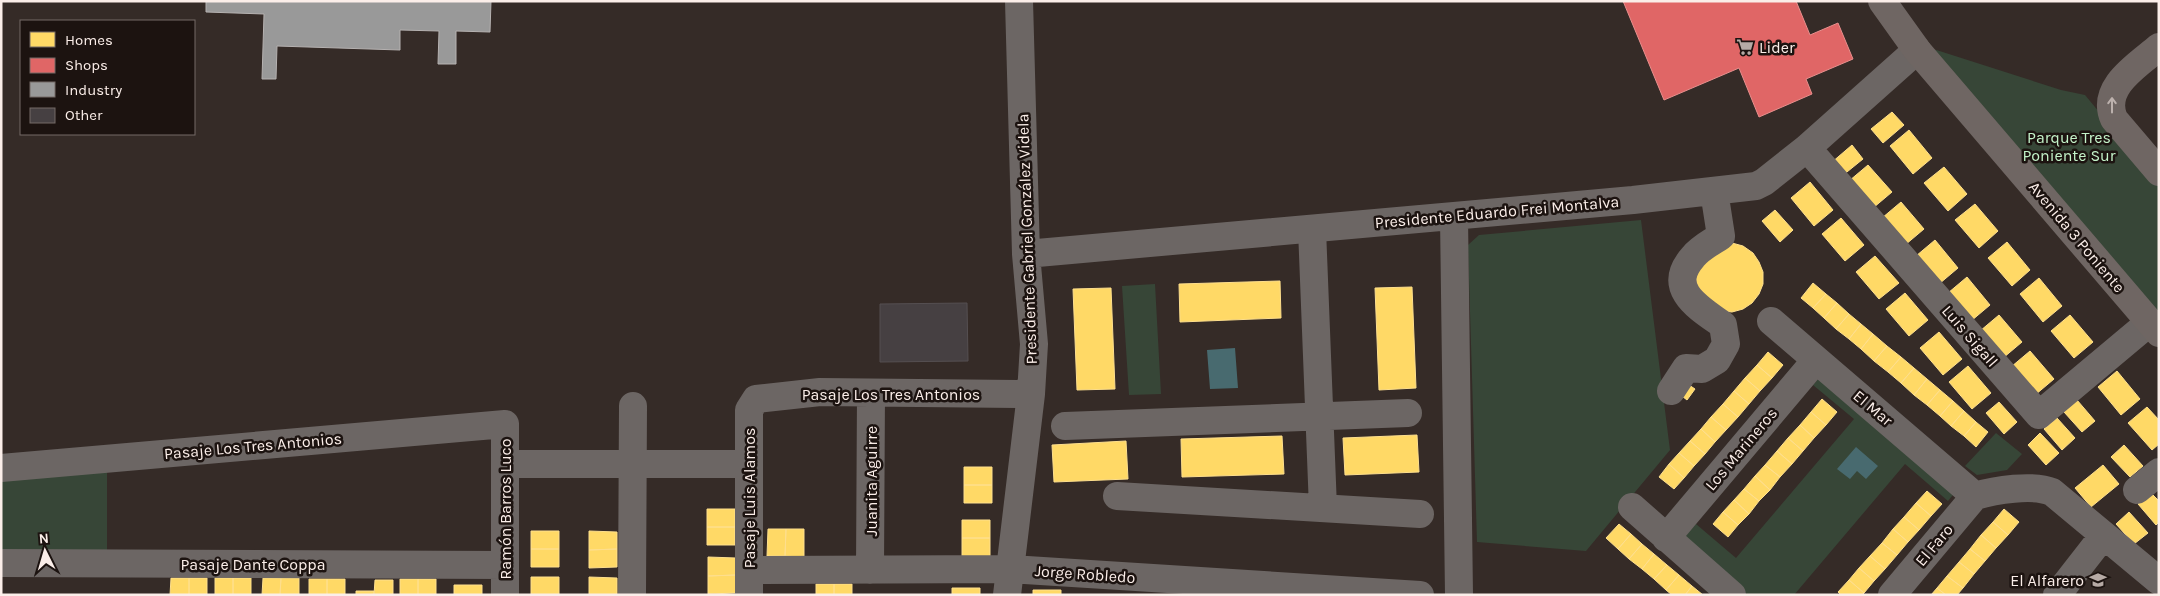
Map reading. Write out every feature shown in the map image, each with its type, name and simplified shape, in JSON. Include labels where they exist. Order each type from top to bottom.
[{"type":"main road","name":"Avenida 3 Poniente","points":[[1882,1],[1917,50],[2154,328]]},
{"type":"main road","points":[[2159,47],[2121,79],[2112,96],[2111,112],[2114,119],[2159,172]]},
{"type":"street","name":"Presidente Gabriel González Videla","points":[[1009,582],[1031,394],[1034,344],[1026,254],[1019,1]]},
{"type":"street","name":"Presidente Eduardo Frei Montalva","points":[[1026,254],[1714,192],[1756,186],[1764,182],[1807,148],[1917,50]]},
{"type":"street","name":"Luis Sigall","points":[[1807,148],[2039,415],[2154,328]]},
{"type":"street","points":[[1671,391],[1686,368],[1702,369],[1717,360],[1726,344],[1723,324],[1698,308],[1684,294],[1682,273],[1693,256],[1721,236],[1714,192]]},
{"type":"street","points":[[1454,216],[1459,595]]},
{"type":"street","points":[[1312,229],[1323,508]]},
{"type":"street","name":"El Mar","points":[[1771,321],[1975,496]]},
{"type":"street","name":"Los Marineros","points":[[1666,538],[1816,360]]},
{"type":"street","name":"Pasaje Los Tres Antonios","points":[[752,402],[761,397],[809,393],[1031,394]]},
{"type":"street","name":"Juanita Aguirre","points":[[870,570],[871,393]]},
{"type":"street","name":"Pasaje Luis Alamos","points":[[749,582],[749,410],[752,402]]},
{"type":"street","points":[[632,595],[633,406]]},
{"type":"street","points":[[1065,426],[1408,413]]},
{"type":"street","name":"Pasaje Los Tres Antonios","points":[[1,468],[505,424]]},
{"type":"street","name":"Ramón Barros Luco","points":[[505,424],[505,595]]},
{"type":"street","points":[[505,464],[749,464]]},
{"type":"street","points":[[2137,490],[2159,472]]},
{"type":"street","points":[[1975,496],[1990,492],[2042,488],[2052,492],[2159,581]]},
{"type":"street","points":[[1117,496],[1420,514]]},
{"type":"street","name":"El Faro","points":[[1892,595],[1975,496]]},
{"type":"street","points":[[1632,507],[1732,595]]},
{"type":"street","points":[[2056,595],[2103,536]]},
{"type":"street","name":"Pasaje Dante Coppa","points":[[1,563],[505,565]]},
{"type":"street","name":"Jorge Robledo","points":[[749,582],[870,570],[1009,582],[1420,595]]},
{"type":"green space","name":"Parque Tres Poniente Sur","points":[[1927,47],[2061,90],[2085,95],[2159,184],[2159,321]]},
{"type":"green space","points":[[1641,220],[1670,450],[1586,551],[1477,542],[1468,245],[1479,235]]},
{"type":"green space","points":[[1155,284],[1161,394],[1129,395],[1122,286]]},
{"type":"green space","points":[[1820,377],[1956,491],[1948,501],[1905,464],[1794,595],[1748,595],[1682,539],[1696,524],[1736,558],[1854,419],[1813,385]]},
{"type":"green space","points":[[1996,433],[2022,454],[2007,470],[1977,475],[1965,466]]},
{"type":"green space","points":[[107,465],[107,553],[1,555],[1,474]]},
{"type":"water","points":[[1235,348],[1238,388],[1210,389],[1207,350]]},
{"type":"water","points":[[1856,447],[1878,466],[1866,479],[1857,471],[1850,479],[1837,469]]},
{"type":"building: Homes","points":[[1892,112],[1904,125],[1883,143],[1871,129]]},
{"type":"building: Homes","points":[[1909,130],[1932,158],[1913,174],[1890,146]]},
{"type":"building: Homes","points":[[1852,145],[1863,159],[1842,176],[1831,163]]},
{"type":"building: Homes","points":[[1868,165],[1892,192],[1873,208],[1849,181]]},
{"type":"building: Homes","points":[[1944,167],[1967,194],[1948,211],[1924,183]]},
{"type":"building: Homes","points":[[1810,182],[1833,210],[1814,226],[1791,198]]},
{"type":"building: Homes","points":[[1901,202],[1924,229],[1905,245],[1882,218]]},
{"type":"building: Homes","points":[[1975,204],[1998,231],[1979,248],[1955,220]]},
{"type":"building: Homes","points":[[1775,210],[1793,230],[1780,242],[1762,221]]},
{"type":"building: Homes","points":[[1841,218],[1864,245],[1845,261],[1822,234]]},
{"type":"building: Homes","points":[[1935,240],[1958,268],[1939,284],[1916,256]]},
{"type":"building: Homes","points":[[2007,242],[2030,270],[2012,286],[1988,258]]},
{"type":"building: Homes","points":[[1732,243],[1743,246],[1753,253],[1763,272],[1763,284],[1759,294],[1752,303],[1743,309],[1732,312],[1720,311],[1696,289],[1696,266],[1721,244]]},
{"type":"building: Homes","points":[[1875,256],[1899,283],[1879,299],[1856,272]]},
{"type":"building: Homes","points":[[1967,277],[1990,305],[1971,321],[1948,293]]},
{"type":"building: Homes","points":[[2039,278],[2062,306],[2043,322],[2020,294]]},
{"type":"building: Homes","points":[[1280,281],[1281,318],[1180,322],[1179,284]]},
{"type":"building: Homes","points":[[1813,283],[1826,294],[1813,308],[1801,298]]},
{"type":"building: Homes","points":[[1412,287],[1416,388],[1379,390],[1375,288]]},
{"type":"building: Homes","points":[[1111,288],[1115,389],[1077,390],[1073,289]]},
{"type":"building: Homes","points":[[1905,293],[1928,320],[1909,336],[1886,309]]},
{"type":"building: Homes","points":[[1826,294],[1837,303],[1824,318],[1813,308]]},
{"type":"building: Homes","points":[[1837,303],[1849,314],[1836,329],[1824,318]]},
{"type":"building: Homes","points":[[1849,314],[1861,324],[1849,339],[1836,329]]},
{"type":"building: Homes","points":[[1999,315],[2022,342],[2003,358],[1980,331]]},
{"type":"building: Homes","points":[[2070,315],[2093,342],[2074,358],[2051,331]]},
{"type":"building: Homes","points":[[1861,324],[1873,334],[1861,349],[1849,339]]},
{"type":"building: Homes","points":[[1939,332],[1962,359],[1943,375],[1920,348]]},
{"type":"building: Homes","points":[[1873,334],[1887,346],[1874,361],[1861,349]]},
{"type":"building: Homes","points":[[1887,346],[1901,357],[1888,372],[1874,361]]},
{"type":"building: Homes","points":[[2030,351],[2054,379],[2035,395],[2011,367]]},
{"type":"building: Homes","points":[[1768,352],[1783,365],[1772,378],[1757,365]]},
{"type":"building: Homes","points":[[1901,357],[1914,368],[1901,383],[1888,372]]},
{"type":"building: Homes","points":[[1757,365],[1772,378],[1760,391],[1745,378]]},
{"type":"building: Homes","points":[[1968,366],[1991,393],[1972,409],[1949,382]]},
{"type":"building: Homes","points":[[1914,368],[1927,379],[1914,395],[1901,383]]},
{"type":"building: Homes","points":[[2117,371],[2140,399],[2121,415],[2098,387]]},
{"type":"building: Homes","points":[[1745,378],[1760,391],[1749,404],[1734,391]]},
{"type":"building: Homes","points":[[1927,379],[1940,390],[1927,405],[1914,395]]},
{"type":"building: Homes","points":[[1686,383],[1695,389],[1687,400],[1678,393]]},
{"type":"building: Homes","points":[[1940,390],[1953,401],[1940,416],[1927,405]]},
{"type":"building: Homes","points":[[1734,391],[1749,404],[1738,417],[1723,404]]},
{"type":"building: Homes","points":[[1822,399],[1837,412],[1826,425],[1811,412]]},
{"type":"building: Homes","points":[[2077,400],[2095,421],[2082,432],[2064,412]]},
{"type":"building: Homes","points":[[1953,401],[1964,411],[1951,426],[1940,416]]},
{"type":"building: Homes","points":[[1999,402],[2017,422],[2004,434],[1986,413]]},
{"type":"building: Homes","points":[[1723,404],[1738,417],[1726,430],[1711,417]]},
{"type":"building: Homes","points":[[2147,407],[2159,420],[2159,444],[2152,450],[2128,423]]},
{"type":"building: Homes","points":[[1964,411],[1976,422],[1964,436],[1951,426]]},
{"type":"building: Homes","points":[[1811,412],[1826,425],[1814,438],[1800,425]]},
{"type":"building: Homes","points":[[1711,417],[1726,430],[1715,442],[1701,429]]},
{"type":"building: Homes","points":[[2057,418],[2075,438],[2062,450],[2044,429]]},
{"type":"building: Homes","points":[[1976,422],[1988,432],[1976,447],[1964,436]]},
{"type":"building: Homes","points":[[1800,425],[1814,438],[1803,451],[1788,438]]},
{"type":"building: Homes","points":[[1701,429],[1715,442],[1705,454],[1690,441]]},
{"type":"building: Homes","points":[[2040,433],[2059,453],[2046,465],[2028,445]]},
{"type":"building: Homes","points":[[1417,435],[1419,472],[1345,475],[1343,438]]},
{"type":"building: Homes","points":[[1282,436],[1284,474],[1182,477],[1181,439]]},
{"type":"building: Homes","points":[[1788,438],[1803,451],[1792,464],[1777,451]]},
{"type":"building: Homes","points":[[1126,441],[1128,479],[1054,482],[1052,445]]},
{"type":"building: Homes","points":[[1690,441],[1705,454],[1694,466],[1679,453]]},
{"type":"building: Homes","points":[[2124,445],[2143,466],[2130,477],[2111,457]]},
{"type":"building: Homes","points":[[1777,451],[1792,464],[1780,477],[1765,465]]},
{"type":"building: Homes","points":[[1679,453],[1694,466],[1684,478],[1669,464]]},
{"type":"building: Homes","points":[[1669,464],[1684,478],[1674,489],[1659,477]]},
{"type":"building: Homes","points":[[1765,465],[1780,477],[1770,490],[1755,476]]},
{"type":"building: Homes","points":[[2103,465],[2119,484],[2091,507],[2075,488]]},
{"type":"building: Homes","points":[[964,467],[992,467],[992,485],[964,485]]},
{"type":"building: Homes","points":[[1755,476],[1770,490],[1759,501],[1744,489]]},
{"type":"building: Homes","points":[[964,485],[992,485],[992,503],[964,503]]},
{"type":"building: Homes","points":[[1744,489],[1759,501],[1749,514],[1734,500]]},
{"type":"building: Homes","points":[[1927,491],[1942,504],[1931,516],[1916,503]]},
{"type":"building: Homes","points":[[2151,493],[2159,501],[2159,522],[2156,525],[2138,504]]},
{"type":"building: Homes","points":[[1734,500],[1749,514],[1738,525],[1723,512]]},
{"type":"building: Homes","points":[[1916,503],[1931,516],[1919,530],[1904,517]]},
{"type":"building: Homes","points":[[707,509],[735,509],[735,527],[707,527]]},
{"type":"building: Homes","points":[[2004,509],[2019,522],[2008,535],[1993,522]]},
{"type":"building: Homes","points":[[1723,512],[1738,525],[1728,537],[1713,524]]},
{"type":"building: Homes","points":[[2129,512],[2148,533],[2134,544],[2116,524]]},
{"type":"building: Homes","points":[[1904,517],[1919,530],[1908,542],[1893,529]]},
{"type":"building: Homes","points":[[962,520],[990,520],[990,538],[962,538]]},
{"type":"building: Homes","points":[[1993,522],[2008,535],[1996,548],[1981,535]]},
{"type":"building: Homes","points":[[1619,524],[1631,534],[1618,549],[1606,538]]},
{"type":"building: Homes","points":[[707,527],[735,527],[735,545],[707,545]]},
{"type":"building: Homes","points":[[768,529],[786,529],[785,556],[767,556]]},
{"type":"building: Homes","points":[[786,529],[804,529],[804,557],[785,556]]},
{"type":"building: Homes","points":[[1893,529],[1908,542],[1897,555],[1882,543]]},
{"type":"building: Homes","points":[[531,531],[559,531],[559,549],[531,549]]},
{"type":"building: Homes","points":[[589,531],[617,532],[617,549],[589,550]]},
{"type":"building: Homes","points":[[1631,534],[1642,544],[1629,559],[1618,549]]},
{"type":"building: Homes","points":[[1981,535],[1996,548],[1985,561],[1970,549]]},
{"type":"building: Homes","points":[[962,538],[990,538],[990,557],[962,556]]},
{"type":"building: Homes","points":[[1882,543],[1897,555],[1885,569],[1870,556]]},
{"type":"building: Homes","points":[[1642,544],[1654,554],[1642,569],[1629,559]]},
{"type":"building: Homes","points":[[531,549],[559,549],[559,567],[531,567]]},
{"type":"building: Homes","points":[[617,549],[617,567],[589,568],[589,550]]},
{"type":"building: Homes","points":[[1970,549],[1985,561],[1974,574],[1959,562]]},
{"type":"building: Homes","points":[[1654,554],[1667,565],[1654,579],[1642,569]]},
{"type":"building: Homes","points":[[1870,556],[1885,569],[1874,581],[1859,568]]},
{"type":"building: Homes","points":[[708,557],[736,558],[736,575],[708,576]]},
{"type":"building: Homes","points":[[1959,562],[1974,574],[1963,588],[1947,576]]},
{"type":"building: Homes","points":[[1667,565],[1679,575],[1666,590],[1654,579]]},
{"type":"building: Homes","points":[[1859,568],[1874,581],[1864,593],[1849,580]]},
{"type":"building: Homes","points":[[736,575],[736,593],[708,594],[708,576]]},
{"type":"building: Homes","points":[[1679,575],[1692,586],[1685,595],[1672,595],[1666,590]]},
{"type":"building: Homes","points":[[1947,576],[1963,588],[1957,595],[1946,595],[1937,588]]},
{"type":"building: Homes","points":[[531,577],[559,577],[559,595],[531,595]]},
{"type":"building: Homes","points":[[589,577],[617,578],[617,595],[589,595]]},
{"type":"building: Homes","points":[[171,578],[189,578],[189,595],[170,595]]},
{"type":"building: Homes","points":[[189,578],[207,578],[207,595],[189,595]]},
{"type":"building: Homes","points":[[215,578],[233,578],[233,595],[215,595]]},
{"type":"building: Homes","points":[[233,578],[251,578],[251,595],[233,595]]},
{"type":"building: Homes","points":[[263,578],[281,578],[280,595],[262,595]]},
{"type":"building: Homes","points":[[281,578],[299,578],[299,595],[280,595]]},
{"type":"building: Homes","points":[[309,579],[327,579],[327,595],[309,595]]},
{"type":"building: Homes","points":[[327,579],[345,579],[345,595],[327,595]]},
{"type":"building: Homes","points":[[400,579],[418,579],[418,595],[400,595]]},
{"type":"building: Homes","points":[[418,579],[436,579],[436,595],[418,595]]},
{"type":"building: Homes","points":[[375,580],[393,580],[393,595],[374,595]]},
{"type":"building: Homes","points":[[1849,580],[1864,593],[1862,595],[1841,595],[1838,592]]},
{"type":"building: Homes","points":[[816,584],[834,584],[834,595],[816,595]]},
{"type":"building: Homes","points":[[834,584],[852,584],[852,595],[834,595]]},
{"type":"building: Homes","points":[[454,585],[482,585],[482,595],[454,595]]},
{"type":"building: Homes","points":[[1692,586],[1703,595],[1685,595]]},
{"type":"building: Homes","points":[[952,588],[980,588],[980,595],[952,595]]},
{"type":"building: Homes","points":[[1937,588],[1946,595],[1931,595]]},
{"type":"building: Homes","points":[[1033,590],[1061,590],[1061,595],[1033,595]]},
{"type":"building: Homes","points":[[356,591],[374,591],[374,595],[356,595]]},
{"type":"building: Shops","name":"Lider","points":[[1623,1],[1796,1],[1810,35],[1838,23],[1853,59],[1806,79],[1812,94],[1759,117],[1739,68],[1664,100]]},
{"type":"building: Industry","points":[[206,1],[491,1],[490,32],[456,31],[456,64],[438,64],[439,31],[400,30],[400,50],[277,46],[276,79],[262,79],[264,14],[206,12]]},
{"type":"building: Other","points":[[967,303],[968,361],[880,362],[880,304]]},
{"type":"place","name":"Lider","points":[[1745,47]]},
{"type":"place","name":"El Alfarero","points":[[2098,580]]}]
